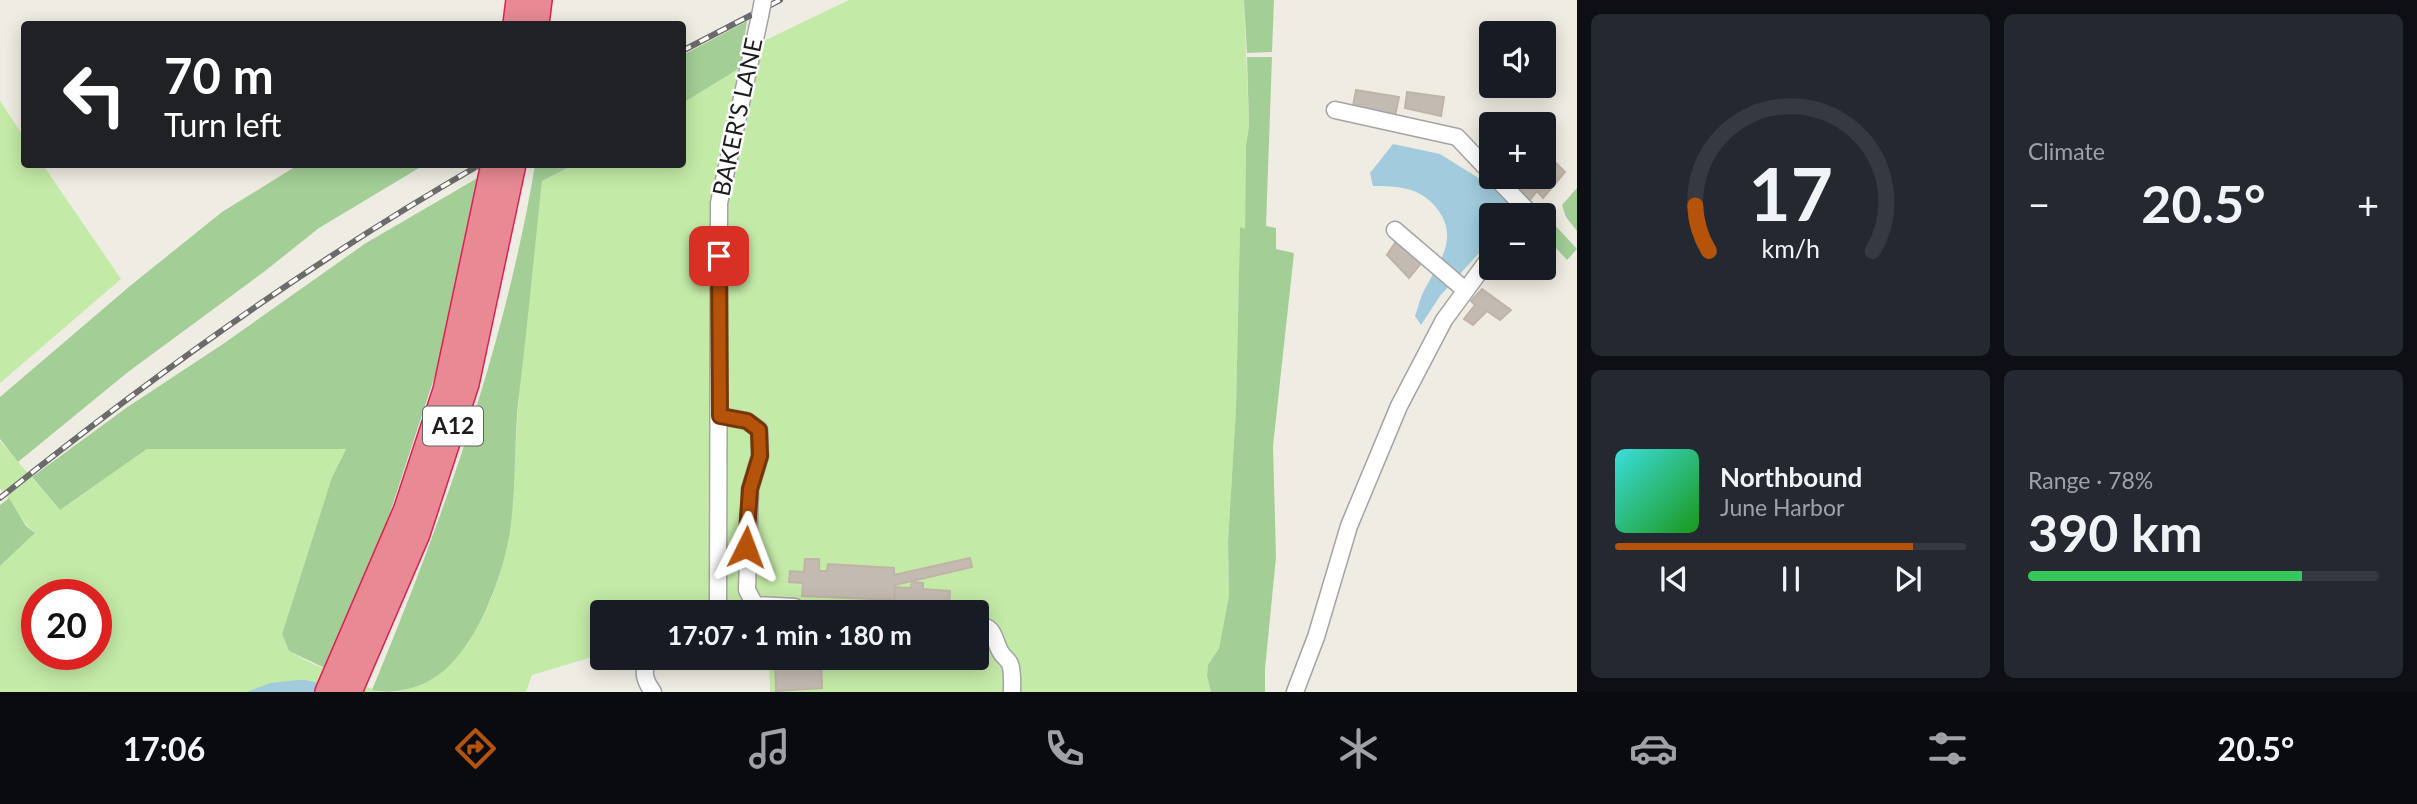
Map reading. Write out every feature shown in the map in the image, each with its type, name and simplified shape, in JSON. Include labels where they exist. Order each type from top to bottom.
[{"type":"highway","points":[[515,21],[518,0]]},
{"type":"highway","points":[[537,21],[540,0]]},
{"type":"highway","name":"A12","points":[[350,692],[360,647],[444,390],[492,168]]},
{"type":"highway","name":"A12","points":[[327,692],[360,647],[418,534],[467,384],[513,168]]},
{"type":"street","name":"BAKER'S LANE","points":[[718,600],[719,203],[762,8]]},
{"type":"street","points":[[1335,110],[1457,137],[1479,160]]},
{"type":"street","points":[[1507,189],[1520,203]]},
{"type":"street","points":[[1395,230],[1465,290]]},
{"type":"street","points":[[1294,692],[1317,637],[1349,526],[1399,406],[1444,320],[1479,272]]},
{"type":"street","points":[[720,416],[747,421],[759,430],[760,456],[750,489],[747,590],[752,600]]},
{"type":"street","points":[[989,628],[1012,667],[1012,692]]},
{"type":"street","points":[[644,670],[645,682],[653,692]]},
{"type":"green space","points":[[849,0],[1244,0],[1249,126],[1246,145],[1245,230],[1240,228],[1236,408],[1228,542],[1229,596],[1219,648],[1208,665],[1207,676],[1211,692],[770,692],[769,670],[989,670],[989,600],[590,600],[590,658],[532,675],[526,692],[397,692],[431,680],[458,654],[477,627],[501,568],[508,538],[523,352],[542,181],[567,168],[686,168],[686,101],[740,68],[743,51]]},
{"type":"green space","points":[[1244,0],[1274,0],[1272,52],[1247,53]]},
{"type":"green space","points":[[747,21],[740,68],[686,101],[686,53]]},
{"type":"green space","points":[[1247,57],[1272,57],[1266,226],[1276,228],[1276,249],[1294,253],[1273,446],[1276,557],[1265,692],[1211,692],[1207,676],[1208,665],[1219,648],[1229,596],[1228,542],[1236,408],[1240,227],[1245,229],[1246,145],[1249,126]]},
{"type":"green space","points":[[0,101],[21,132],[21,168],[45,168],[121,279],[0,383]]},
{"type":"green space","points":[[293,168],[419,168],[319,228],[128,372],[18,462],[0,439],[0,397],[222,212]]},
{"type":"green space","points":[[534,168],[567,168],[542,181],[518,404],[512,515],[501,569],[486,611],[451,664],[418,686],[395,691],[372,690],[423,562],[468,432],[507,300]]},
{"type":"green space","points":[[481,176],[442,354],[387,522],[327,669],[289,651],[282,634],[332,477],[346,449],[147,449],[60,510],[32,477],[126,408],[223,344],[366,243]]},
{"type":"green space","points":[[1577,188],[1577,231],[1566,217],[1562,205]]},
{"type":"green space","points":[[1556,226],[1577,249],[1567,260],[1556,248]]},
{"type":"green space","points":[[0,441],[60,510],[147,449],[346,449],[332,477],[282,634],[289,651],[379,692],[0,692],[0,566],[35,533],[0,488]]},
{"type":"green space","points":[[9,498],[26,526],[35,533],[0,566],[0,505]]},
{"type":"water","points":[[1393,144],[1440,154],[1479,178],[1479,189],[1496,189],[1504,194],[1510,203],[1479,203],[1479,253],[1440,296],[1421,325],[1415,316],[1444,250],[1446,228],[1442,217],[1428,199],[1414,191],[1398,187],[1373,186],[1370,173]]},
{"type":"water","points":[[298,680],[359,692],[247,692],[270,683]]},
{"type":"building","points":[[1356,90],[1399,97],[1395,116],[1353,106]]},
{"type":"building","points":[[1407,92],[1444,97],[1441,116],[1405,108]]},
{"type":"building","points":[[1556,163],[1565,172],[1556,183]]},
{"type":"building","points":[[1516,189],[1551,189],[1543,198],[1537,191],[1529,201]]},
{"type":"building","points":[[1399,242],[1423,261],[1409,278],[1387,255],[1395,243]]},
{"type":"building","points":[[1482,289],[1511,310],[1500,320],[1487,311],[1473,325],[1464,319],[1475,305],[1471,301]]},
{"type":"building","points":[[970,558],[972,567],[895,585],[894,600],[802,596],[803,583],[789,582],[790,571],[804,572],[805,559],[819,559],[819,571],[827,571],[828,564],[894,568],[894,575]]},
{"type":"building","points":[[912,582],[923,583],[923,589],[950,591],[949,600],[894,600],[895,587],[911,588]]},
{"type":"building","points":[[775,670],[821,670],[822,688],[776,691]]},
{"type":"railway","points":[[686,49],[780,0]]},
{"type":"railway","points":[[0,498],[174,364],[234,322],[356,240],[474,168]]},
{"type":"route","points":[[719,256],[720,416],[747,421],[759,430],[760,456],[750,489],[746,547]]}]
